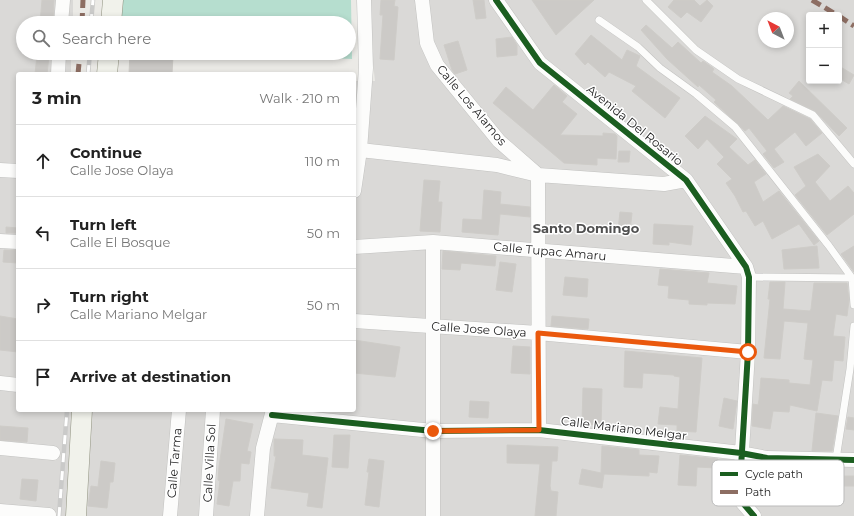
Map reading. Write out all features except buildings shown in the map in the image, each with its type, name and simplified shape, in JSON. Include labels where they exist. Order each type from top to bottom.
[{"type":"street","points":[[62,16],[63,0]]},
{"type":"street","points":[[112,16],[113,0]]},
{"type":"street","points":[[356,177],[360,150],[358,99],[366,68],[364,0]]},
{"type":"street","name":"Calle Los Alamos","points":[[422,0],[427,43],[437,65],[499,142],[538,175]]},
{"type":"street","name":"Avenida Del Rosario","points":[[496,0],[540,64],[686,180],[747,272]]},
{"type":"street","points":[[58,72],[59,60]]},
{"type":"street","points":[[107,72],[108,60]]},
{"type":"street","points":[[360,150],[497,164],[538,175],[664,184],[686,180]]},
{"type":"street","points":[[0,170],[16,171]]},
{"type":"street","points":[[538,175],[537,249],[539,430]]},
{"type":"street","points":[[0,241],[16,242]]},
{"type":"street","points":[[433,242],[433,516]]},
{"type":"street","name":"Calle Tupac Amaru","points":[[356,247],[433,242],[537,249],[747,272]]},
{"type":"street","points":[[741,460],[748,352],[747,272]]},
{"type":"street","name":"Calle Jose Olaya","points":[[356,321],[538,333],[748,352]]},
{"type":"street","points":[[0,383],[16,384]]},
{"type":"street","points":[[0,392],[16,393]]},
{"type":"street","points":[[78,516],[82,412]]},
{"type":"street","name":"Calle Tarma","points":[[170,516],[179,412]]},
{"type":"street","name":"Calle Villa Sol","points":[[206,516],[209,456],[214,412]]},
{"type":"street","points":[[257,516],[263,448],[272,413]]},
{"type":"street","name":"Calle Mariano Melgar","points":[[272,413],[433,431],[539,430],[741,453],[767,458],[854,460]]},
{"type":"street","points":[[0,448],[53,453]]},
{"type":"street","points":[[745,506],[754,516]]},
{"type":"street","points":[[0,511],[49,515]]},
{"type":"lane","points":[[646,0],[696,50],[726,71],[738,79],[813,115],[854,164]]},
{"type":"lane","points":[[599,20],[638,47],[660,68],[696,94],[735,127],[830,246],[853,278],[854,305]]},
{"type":"lane","name":"Calle Tupac Amaru","points":[[747,272],[853,278]]},
{"type":"lane","points":[[836,459],[850,369],[854,326]]},
{"type":"shaded area","points":[[0,0],[73,0],[73,16],[16,16],[16,60],[71,60],[71,72],[16,72],[16,412],[356,412],[356,81],[375,81],[366,0],[854,0],[854,516],[0,516]]},
{"type":"green space","points":[[117,0],[351,0],[351,16],[116,16]]},
{"type":"railway","points":[[92,16],[93,0]]},
{"type":"railway","points":[[88,72],[89,60]]},
{"type":"railway","points":[[59,516],[67,412]]},
{"type":"marked path","points":[[82,16],[83,0]]},
{"type":"marked path","points":[[812,0],[832,12]]},
{"type":"marked path","points":[[842,18],[854,26]]},
{"type":"marked path","points":[[78,72],[79,60]]},
{"type":"cycle path","points":[[496,0],[540,63],[686,180],[746,267],[749,277],[748,352],[741,460]]},
{"type":"cycle path","points":[[272,415],[433,431],[539,430],[741,453],[767,458],[854,460]]},
{"type":"cycle path","points":[[745,506],[754,516]]},
{"type":"district","name":"Santo Domingo","points":[[586,228]]},
{"type":"route","points":[[433,431],[539,430],[538,333],[748,352]]}]
